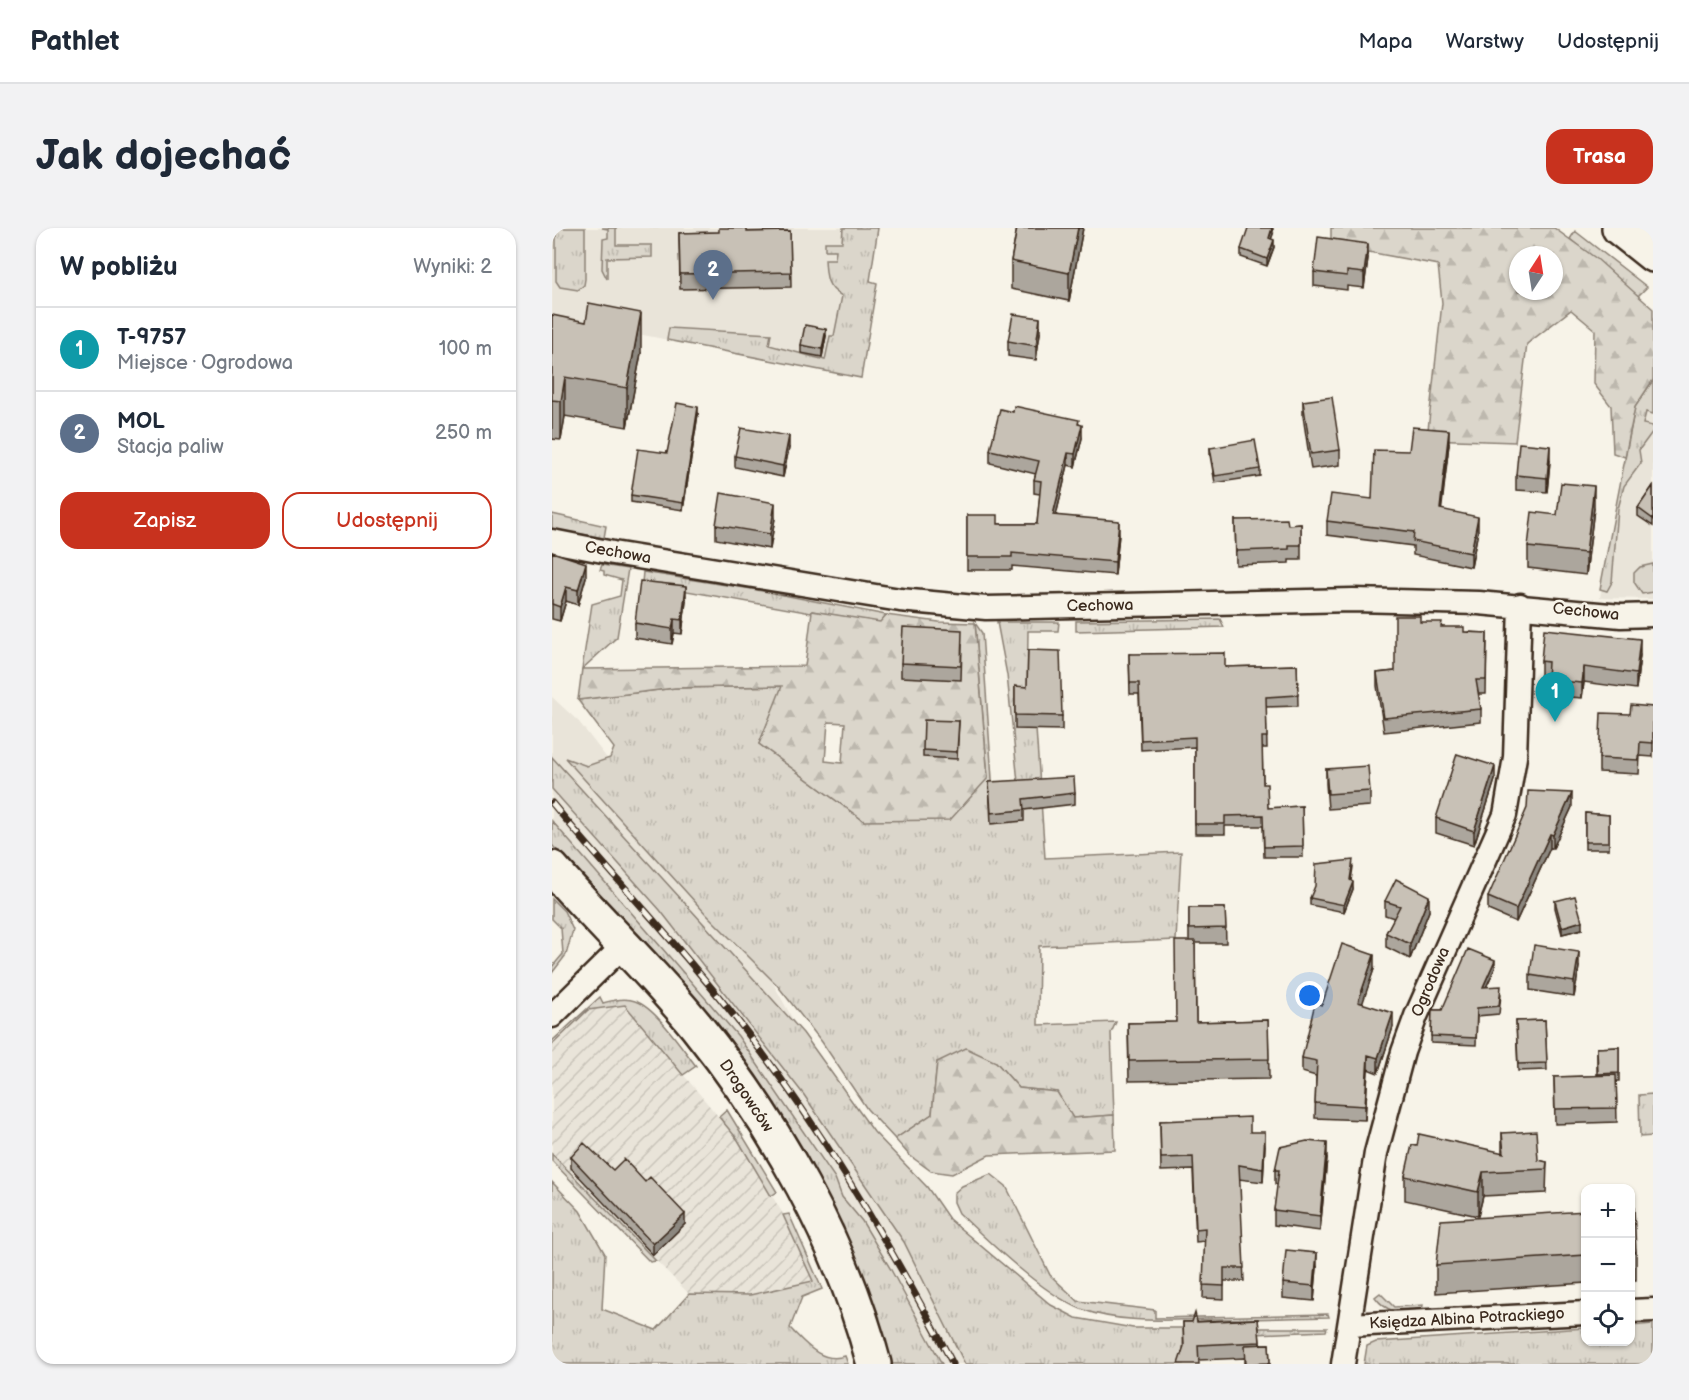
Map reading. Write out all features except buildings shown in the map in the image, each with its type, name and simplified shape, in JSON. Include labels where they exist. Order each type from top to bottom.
[{"type":"street","points":[[1619,228],[1653,255]]},
{"type":"street","name":"Cechowa","points":[[552,541],[900,600],[986,608],[1353,600],[1520,605],[1621,616],[1653,615]]},
{"type":"street","name":"Ogrodowa","points":[[1343,1364],[1377,1153],[1403,1052],[1420,1006],[1506,815],[1515,757],[1520,605]]},
{"type":"street","name":"Drogowców","points":[[552,868],[696,1026],[763,1119],[819,1221],[843,1274],[874,1364]]},
{"type":"street","points":[[552,1016],[624,945]]},
{"type":"street","points":[[1635,1311],[1653,1310]]},
{"type":"street","name":"Księdza Albina Potrackiego","points":[[1349,1325],[1581,1313]]},
{"type":"shaded area","points":[[552,228],[878,228],[870,281],[877,283],[861,378],[552,317]]},
{"type":"shaded area","points":[[1653,380],[1653,599],[1600,598],[1635,407]]},
{"type":"shaded area","points":[[552,697],[579,722],[755,950],[816,1062],[1017,1364],[903,1364],[874,1292],[552,838]]},
{"type":"shaded area","points":[[625,1005],[738,1140],[788,1222],[814,1281],[750,1295],[689,1294],[552,1154],[552,1045],[588,1010]]},
{"type":"green space","points":[[556,228],[585,228],[585,279],[584,285],[578,290],[560,287],[556,281]]},
{"type":"green space","points":[[602,228],[616,228],[616,245],[652,245],[652,257],[607,258],[607,279],[602,269],[603,239],[608,238],[608,229]]},
{"type":"green space","points":[[843,228],[878,228],[870,281],[877,283],[861,378],[667,340],[669,328],[771,334],[769,345],[825,360],[830,336],[834,336],[842,296],[833,289],[828,281],[825,259],[835,259],[836,250],[825,250],[825,242],[842,242]]},
{"type":"green space","points":[[1331,228],[1554,228],[1597,259],[1653,309],[1653,380],[1635,407],[1625,457],[1613,453],[1611,406],[1594,384],[1595,330],[1571,310],[1527,344],[1515,442],[1427,439],[1442,303],[1438,265],[1331,245]]},
{"type":"green space","points":[[1575,231],[1647,287],[1638,296],[1570,239]]},
{"type":"green space","points":[[1653,380],[1653,414],[1646,412],[1643,424],[1653,426],[1653,431],[1639,450],[1641,463],[1624,486],[1618,509],[1612,582],[1607,591],[1600,589],[1635,407]]},
{"type":"green space","points":[[552,514],[606,526],[604,538],[552,529]]},
{"type":"green space","points":[[1653,564],[1653,592],[1642,594],[1634,582],[1634,573],[1640,567]]},
{"type":"green space","points":[[602,565],[628,569],[617,637],[582,669],[592,604],[620,596],[622,580],[604,575],[604,571],[600,570]]},
{"type":"green space","points":[[643,572],[752,589],[886,615],[880,623],[812,611],[811,613],[642,583]]},
{"type":"green space","points":[[812,611],[880,622],[886,615],[939,622],[975,623],[988,778],[950,820],[864,821],[759,744],[782,686],[675,688],[578,700],[582,669],[805,666]],"holes":[[[828,722],[845,723],[842,763],[825,761]]]},
{"type":"green space","points":[[1220,619],[1224,627],[1076,631],[1076,621]]},
{"type":"green space","points":[[997,622],[1059,622],[1058,631],[1028,631],[1027,701],[1036,729],[1045,858],[1181,852],[1176,940],[1039,946],[1038,1025],[1116,1022],[1111,1033],[1114,1115],[1072,1118],[1057,1092],[1019,1088],[996,1062],[937,1062],[932,1114],[895,1139],[867,1109],[822,1042],[777,985],[706,914],[565,758],[587,766],[610,758],[614,748],[578,700],[675,688],[783,686],[759,744],[864,821],[988,778],[975,623],[982,633],[993,793],[1019,792],[1007,675]]},
{"type":"green space","points":[[552,757],[803,1033],[874,1132],[927,1187],[949,1219],[1051,1305],[1076,1318],[1133,1328],[1327,1328],[1326,1331],[1183,1337],[1183,1364],[965,1364],[904,1242],[804,1095],[660,910],[552,789]]},
{"type":"green space","points":[[552,821],[738,1036],[835,1178],[842,1197],[862,1221],[942,1364],[889,1364],[865,1290],[589,887],[552,845]]},
{"type":"green space","points":[[552,899],[564,911],[573,930],[566,955],[552,973],[552,967],[563,954],[561,928],[552,919]]},
{"type":"green space","points":[[600,997],[603,1003],[627,999],[643,1005],[668,1029],[696,1066],[683,1075],[625,1005],[588,1010],[552,1045],[552,1041]]},
{"type":"green space","points":[[966,1048],[996,1062],[1019,1088],[1057,1092],[1073,1118],[1114,1115],[1115,1150],[989,1155],[952,1174],[931,1171],[909,1155],[895,1139],[932,1114],[937,1062]]},
{"type":"green space","points":[[1653,1094],[1653,1136],[1640,1137],[1639,1095]]},
{"type":"green space","points":[[727,1110],[777,1192],[771,1196],[738,1140],[719,1117]]},
{"type":"green space","points":[[552,1154],[656,1261],[650,1262],[552,1161]]},
{"type":"green space","points":[[991,1174],[1006,1186],[1050,1275],[1078,1301],[1155,1310],[1155,1318],[1328,1314],[1329,1317],[1144,1320],[1112,1317],[1081,1309],[1033,1280],[959,1213],[954,1202],[954,1193],[962,1186]]},
{"type":"green space","points":[[552,1182],[580,1211],[605,1254],[602,1309],[656,1330],[689,1294],[750,1295],[813,1281],[783,1215],[789,1214],[822,1289],[802,1297],[790,1328],[814,1351],[828,1357],[845,1356],[848,1364],[552,1364]]},
{"type":"green space","points":[[1380,1293],[1394,1307],[1423,1305],[1422,1311],[1390,1310],[1375,1297]]},
{"type":"green space","points":[[1653,1324],[1653,1364],[1364,1364],[1367,1346],[1376,1342],[1581,1328],[1581,1346],[1635,1346],[1635,1326]]},
{"type":"railway","points":[[552,803],[706,981],[790,1092],[820,1135],[876,1225],[953,1364]]},
{"type":"place","name":"MOL","points":[[713,300]]},
{"type":"place","name":"T-9757","points":[[1555,722]]}]
